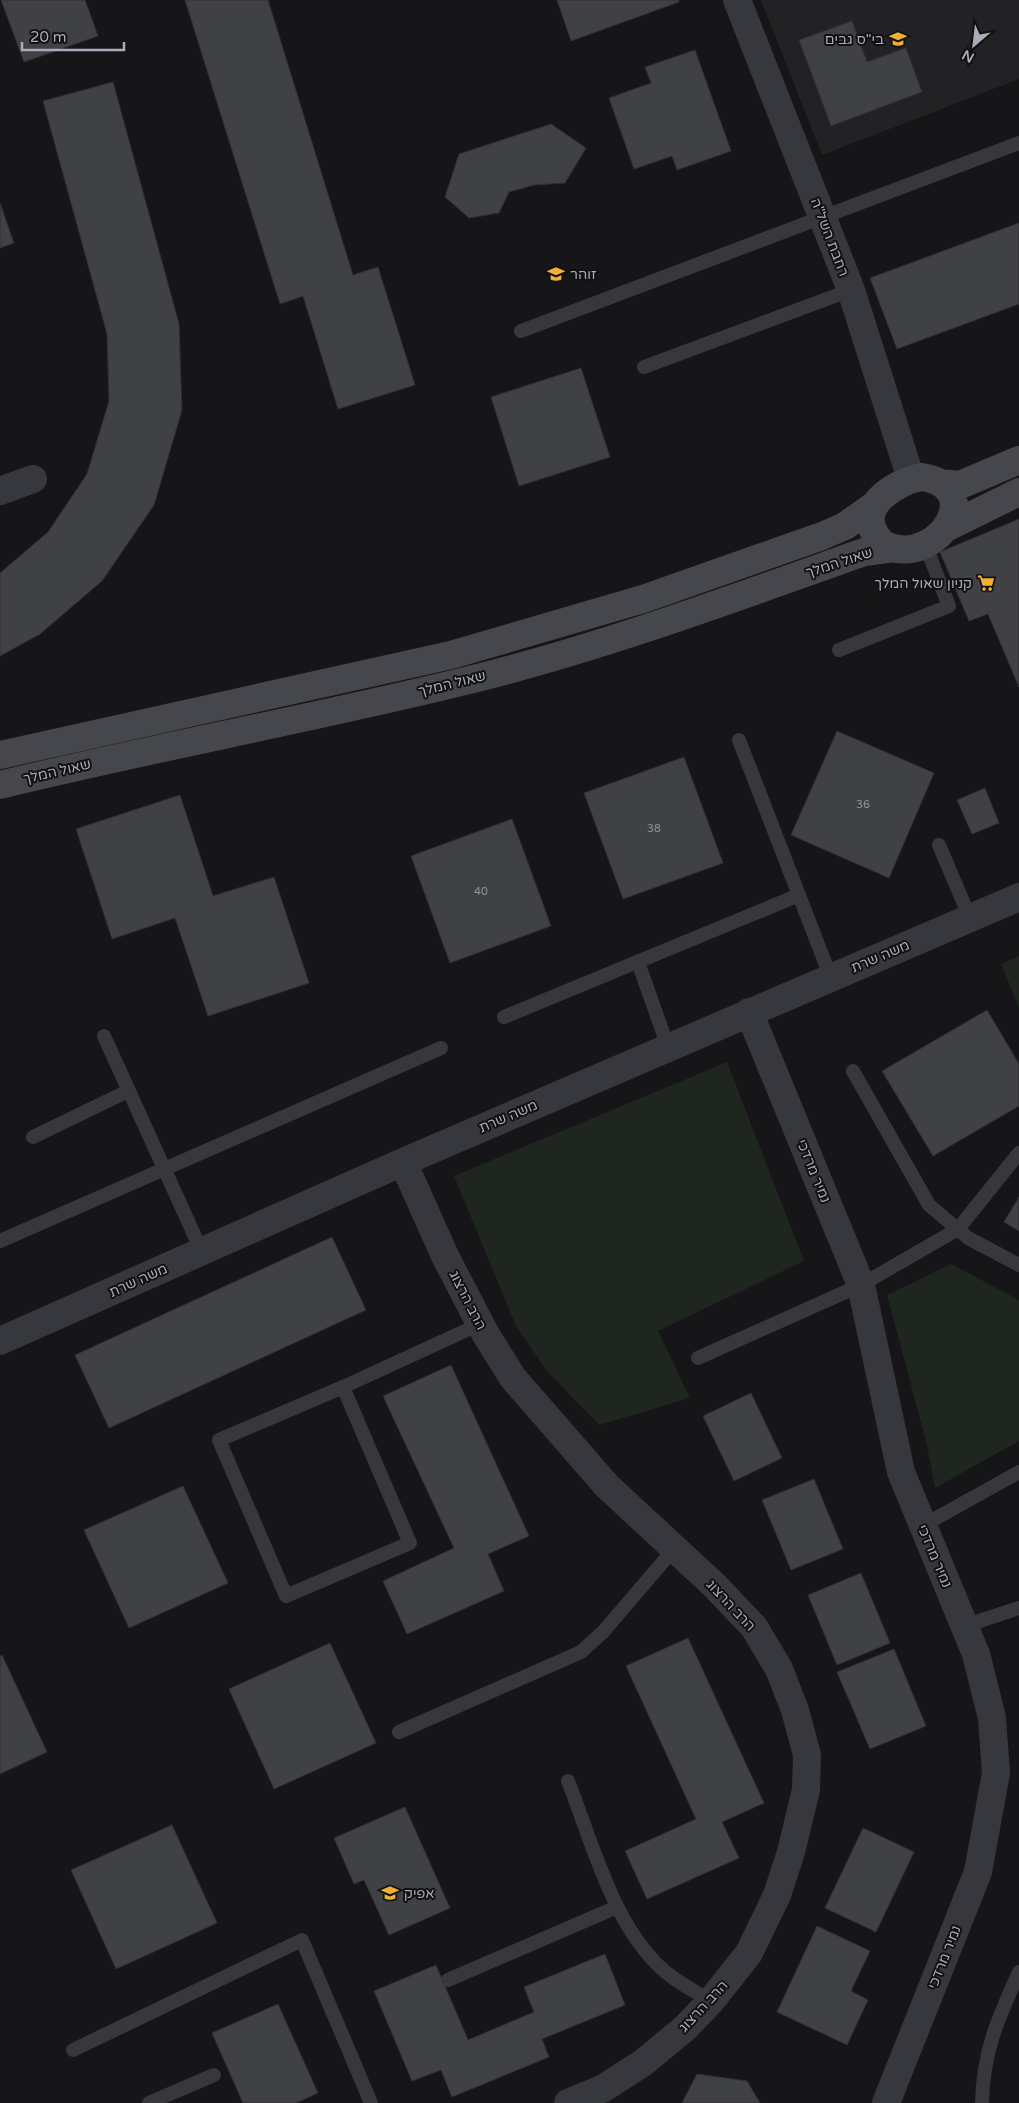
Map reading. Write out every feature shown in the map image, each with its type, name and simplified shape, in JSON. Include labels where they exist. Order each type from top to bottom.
[{"type":"street","name":"רחבת השל\"ה","points":[[737,0],[851,290],[911,479]]},
{"type":"street","points":[[1019,460],[960,485],[940,483],[922,478],[911,479],[892,488],[876,504],[870,521],[872,529],[881,541],[895,548],[911,549],[925,544],[946,528],[1019,492]]},
{"type":"street","points":[[0,491],[33,479]]},
{"type":"street","points":[[940,483],[947,488],[954,502],[954,510],[946,528]]},
{"type":"street","name":"שאול המלך","points":[[0,755],[451,654],[516,636],[643,599],[822,536],[845,526],[876,504]]},
{"type":"street","name":"שאול המלך","points":[[0,785],[85,764],[459,683],[647,629],[864,552],[895,548]]},
{"type":"street","name":"משה שרת","points":[[0,1341],[404,1162],[1019,897]]},
{"type":"street","name":"נמיר מרדכי","points":[[749,1012],[861,1285],[901,1472],[976,1654],[992,1718],[996,1773],[978,1872],[886,2103]]},
{"type":"street","name":"הרב הרצוג","points":[[404,1162],[445,1256],[480,1324],[513,1378],[607,1486],[714,1585],[754,1626],[782,1677],[795,1710],[807,1755],[806,1790],[790,1852],[777,1895],[749,1953],[711,2001],[685,2028],[644,2062],[604,2088],[568,2103]]},
{"type":"lane","points":[[521,331],[1019,144]]},
{"type":"lane","points":[[644,367],[851,290]]},
{"type":"lane","points":[[839,650],[949,606],[925,544]]},
{"type":"lane","points":[[739,740],[830,978]]},
{"type":"lane","points":[[939,845],[970,918]]},
{"type":"lane","points":[[504,1017],[799,895]]},
{"type":"lane","points":[[638,962],[668,1047]]},
{"type":"lane","points":[[104,1036],[202,1252]]},
{"type":"lane","points":[[0,1241],[441,1048]]},
{"type":"lane","points":[[853,1071],[929,1205],[968,1238],[1019,1265]]},
{"type":"lane","points":[[33,1137],[128,1090]]},
{"type":"lane","points":[[698,1358],[861,1285],[958,1229],[1019,1153]]},
{"type":"lane","points":[[343,1387],[410,1543],[286,1596],[219,1440],[343,1387],[480,1324]]},
{"type":"lane","points":[[922,1526],[1019,1472]]},
{"type":"lane","points":[[399,1732],[581,1652],[603,1632],[674,1549]]},
{"type":"lane","points":[[964,1626],[1019,1608]]},
{"type":"lane","points":[[568,1781],[617,1907],[643,1947],[671,1977],[711,2001]]},
{"type":"lane","points":[[448,1980],[617,1907]]},
{"type":"lane","points":[[73,2050],[302,1940],[371,2103]]},
{"type":"lane","points":[[982,2103],[987,2058],[993,2029],[1019,1972]]},
{"type":"lane","points":[[148,2103],[214,2075]]},
{"type":"shaded area","name":"בי\"ס גבים","points":[[761,0],[1019,0],[1019,79],[822,155]]},
{"type":"shaded area","points":[[1019,956],[1019,1008],[1001,964]]},
{"type":"shaded area","points":[[727,1062],[804,1261],[658,1331],[690,1398],[599,1425],[547,1371],[516,1326],[454,1176]]},
{"type":"shaded area","points":[[951,1264],[1019,1300],[1019,1441],[935,1488],[926,1441],[887,1295]]},
{"type":"building","points":[[1,0],[85,0],[98,36],[24,62]]},
{"type":"building","points":[[185,0],[268,0],[353,275],[378,267],[415,385],[338,409],[303,296],[280,304]]},
{"type":"building","points":[[557,0],[679,0],[679,2],[571,41]]},
{"type":"building","points":[[852,21],[867,62],[906,48],[922,92],[831,126],[799,40]]},
{"type":"building","points":[[695,50],[731,151],[677,170],[672,156],[634,169],[609,98],[651,83],[645,67]]},
{"type":"building","points":[[113,82],[179,324],[182,410],[154,505],[102,581],[40,634],[0,656],[0,573],[48,532],[87,474],[109,401],[107,334],[43,101]]},
{"type":"building","points":[[551,124],[586,148],[565,183],[534,185],[509,192],[499,213],[469,218],[445,197],[459,154]]},
{"type":"building","points":[[0,203],[14,243],[0,248]]},
{"type":"building","points":[[1019,223],[1019,304],[897,349],[870,278]]},
{"type":"building","points":[[581,368],[610,457],[519,486],[491,397]]},
{"type":"building","name":"קניון שאול המלך","points":[[1019,519],[1019,687],[988,614],[969,621],[940,552]]},
{"type":"building","points":[[837,731],[934,773],[889,878],[791,835]]},
{"type":"building","points":[[684,757],[723,863],[623,899],[584,793]]},
{"type":"building","points":[[985,788],[999,823],[972,834],[957,800]]},
{"type":"building","points":[[180,795],[213,896],[274,877],[309,983],[208,1016],[175,918],[112,939],[76,829]]},
{"type":"building","points":[[512,819],[551,926],[450,963],[411,856]]},
{"type":"building","points":[[987,1010],[1019,1064],[1019,1106],[933,1156],[882,1071]]},
{"type":"building","points":[[1019,1197],[1019,1231],[1004,1222]]},
{"type":"building","points":[[332,1237],[366,1310],[109,1428],[75,1355]]},
{"type":"building","points":[[451,1365],[529,1536],[488,1554],[504,1591],[407,1634],[383,1581],[454,1548],[383,1396]]},
{"type":"building","points":[[751,1393],[782,1458],[734,1481],[703,1416]]},
{"type":"building","points":[[814,1479],[843,1549],[791,1570],[762,1500]]},
{"type":"building","points":[[183,1486],[228,1583],[129,1628],[84,1530]]},
{"type":"building","points":[[861,1573],[890,1643],[837,1665],[808,1595]]},
{"type":"building","points":[[688,1638],[764,1803],[722,1822],[739,1858],[647,1899],[625,1851],[696,1819],[626,1666]]},
{"type":"building","points":[[330,1643],[376,1743],[274,1789],[229,1689]]},
{"type":"building","points":[[894,1649],[926,1726],[870,1749],[837,1672]]},
{"type":"building","points":[[2,1655],[47,1752],[0,1774],[0,1656]]},
{"type":"building","points":[[405,1807],[450,1908],[389,1935],[364,1880],[354,1884],[334,1838]]},
{"type":"building","points":[[172,1825],[217,1923],[116,1969],[71,1870]]},
{"type":"building","points":[[863,1828],[914,1852],[876,1932],[825,1908]]},
{"type":"building","points":[[817,1926],[870,1951],[851,1991],[868,2000],[847,2045],[777,2012]]},
{"type":"building","points":[[605,1954],[625,2005],[542,2039],[549,2057],[452,2097],[441,2070],[412,2081],[374,1991],[436,1965],[468,2040],[534,2012],[524,1987]]},
{"type":"building","points":[[278,2004],[318,2093],[296,2103],[243,2103],[212,2033]]},
{"type":"building","points":[[697,2074],[747,2081],[760,2103],[682,2103]]},
{"type":"place","name":"בי\"ס גבים","points":[[898,39]]},
{"type":"place","name":"זוהר","points":[[556,274]]},
{"type":"place","name":"קניון שאול המלך","points":[[986,583]]},
{"type":"place","name":"אפיק","points":[[390,1893]]}]
